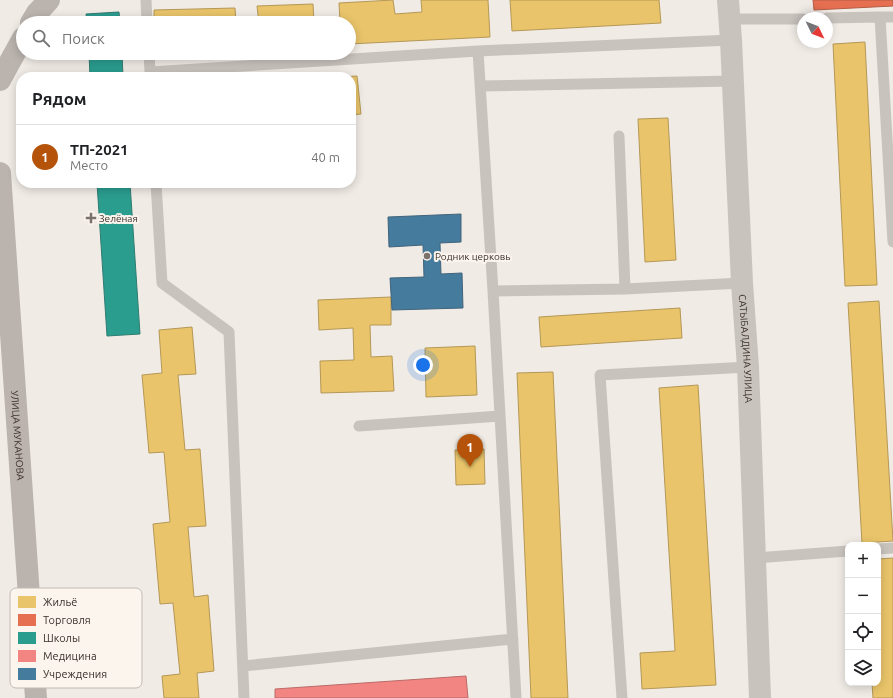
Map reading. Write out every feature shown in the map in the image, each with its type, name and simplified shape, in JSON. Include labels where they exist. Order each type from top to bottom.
[{"type":"main road","points":[[35,16],[49,0]]},
{"type":"main road","points":[[0,80],[16,51]]},
{"type":"main road","name":"УЛИЦА МУКАНОВА","points":[[0,173],[28,588]]},
{"type":"main road","name":"УЛИЦА МУКАНОВА","points":[[35,688],[36,698]]},
{"type":"street","name":"САТЫБАЛДИНА УЛИЦА","points":[[730,20],[742,283],[748,367],[760,698]]},
{"type":"lane","points":[[146,0],[147,16]]},
{"type":"lane","points":[[880,17],[893,242]]},
{"type":"lane","points":[[833,18],[893,17]]},
{"type":"lane","points":[[356,59],[478,50],[730,20],[797,18]]},
{"type":"lane","points":[[478,50],[516,698]]},
{"type":"lane","points":[[149,60],[150,72]]},
{"type":"lane","points":[[189,72],[347,60]]},
{"type":"lane","points":[[480,86],[733,81]]},
{"type":"lane","points":[[619,136],[625,289]]},
{"type":"lane","points":[[156,188],[162,283],[229,332],[244,698]]},
{"type":"lane","points":[[493,291],[625,289],[742,283]]},
{"type":"lane","points":[[622,698],[600,375],[748,367]]},
{"type":"lane","points":[[359,426],[500,416]]},
{"type":"lane","points":[[881,549],[893,548]]},
{"type":"lane","points":[[755,558],[845,551]]},
{"type":"lane","points":[[243,666],[513,639]]},
{"type":"building: Жильё","points":[[393,0],[395,14],[422,12],[421,0],[488,0],[490,37],[356,44],[356,16],[340,16],[339,3]]},
{"type":"building: Жильё","points":[[510,0],[659,0],[661,23],[512,31]]},
{"type":"building: Жильё","points":[[313,4],[314,16],[258,16],[257,6]]},
{"type":"building: Жильё","points":[[235,8],[236,16],[154,16],[154,10]]},
{"type":"building: Жильё","points":[[865,42],[877,285],[845,286],[833,44]]},
{"type":"building: Жильё","points":[[356,76],[361,114],[356,114]]},
{"type":"building: Жильё","points":[[668,118],[676,260],[645,262],[638,119]]},
{"type":"building: Жильё","points":[[391,297],[391,325],[370,325],[371,357],[392,356],[394,391],[321,393],[320,361],[354,360],[353,328],[319,330],[318,300]]},
{"type":"building: Жильё","points":[[879,301],[893,541],[862,542],[848,303]]},
{"type":"building: Жильё","points":[[680,308],[682,338],[541,347],[539,317]]},
{"type":"building: Жильё","points":[[192,327],[196,374],[178,375],[185,450],[200,449],[206,526],[188,527],[194,597],[208,595],[214,671],[197,673],[199,698],[164,698],[162,676],[180,674],[173,603],[160,604],[153,524],[170,522],[164,452],[149,453],[142,375],[162,373],[159,330]]},
{"type":"building: Жильё","points":[[475,346],[477,395],[426,397],[425,348]]},
{"type":"building: Жильё","points":[[553,372],[568,698],[531,698],[517,373]]},
{"type":"building: Жильё","points":[[698,385],[716,685],[642,689],[640,653],[675,651],[659,388]]},
{"type":"building: Жильё","points":[[484,449],[485,484],[456,485],[455,450]]},
{"type":"building: Жильё","points":[[893,558],[893,698],[873,698],[872,686],[881,686],[881,559]]},
{"type":"building: Торговля","points":[[813,0],[893,0],[893,6],[814,10]]},
{"type":"building: Школы","points":[[119,12],[119,16],[86,16],[86,14]]},
{"type":"building: Школы","points":[[89,60],[122,60],[123,72],[90,72]]},
{"type":"building: Школы","points":[[97,188],[130,188],[140,334],[107,336]]},
{"type":"building: Медицина","points":[[466,676],[468,698],[275,698],[275,689]]},
{"type":"building: Учреждения","points":[[461,214],[461,242],[440,243],[441,274],[462,273],[463,308],[392,310],[390,278],[424,277],[423,245],[389,247],[388,217]]},
{"type":"place","name":"Зелёная","points":[[91,218]]},
{"type":"place","name":"Родник церковь","points":[[427,256]]},
{"type":"place","name":"ТП-2021","points":[[470,467]]}]
